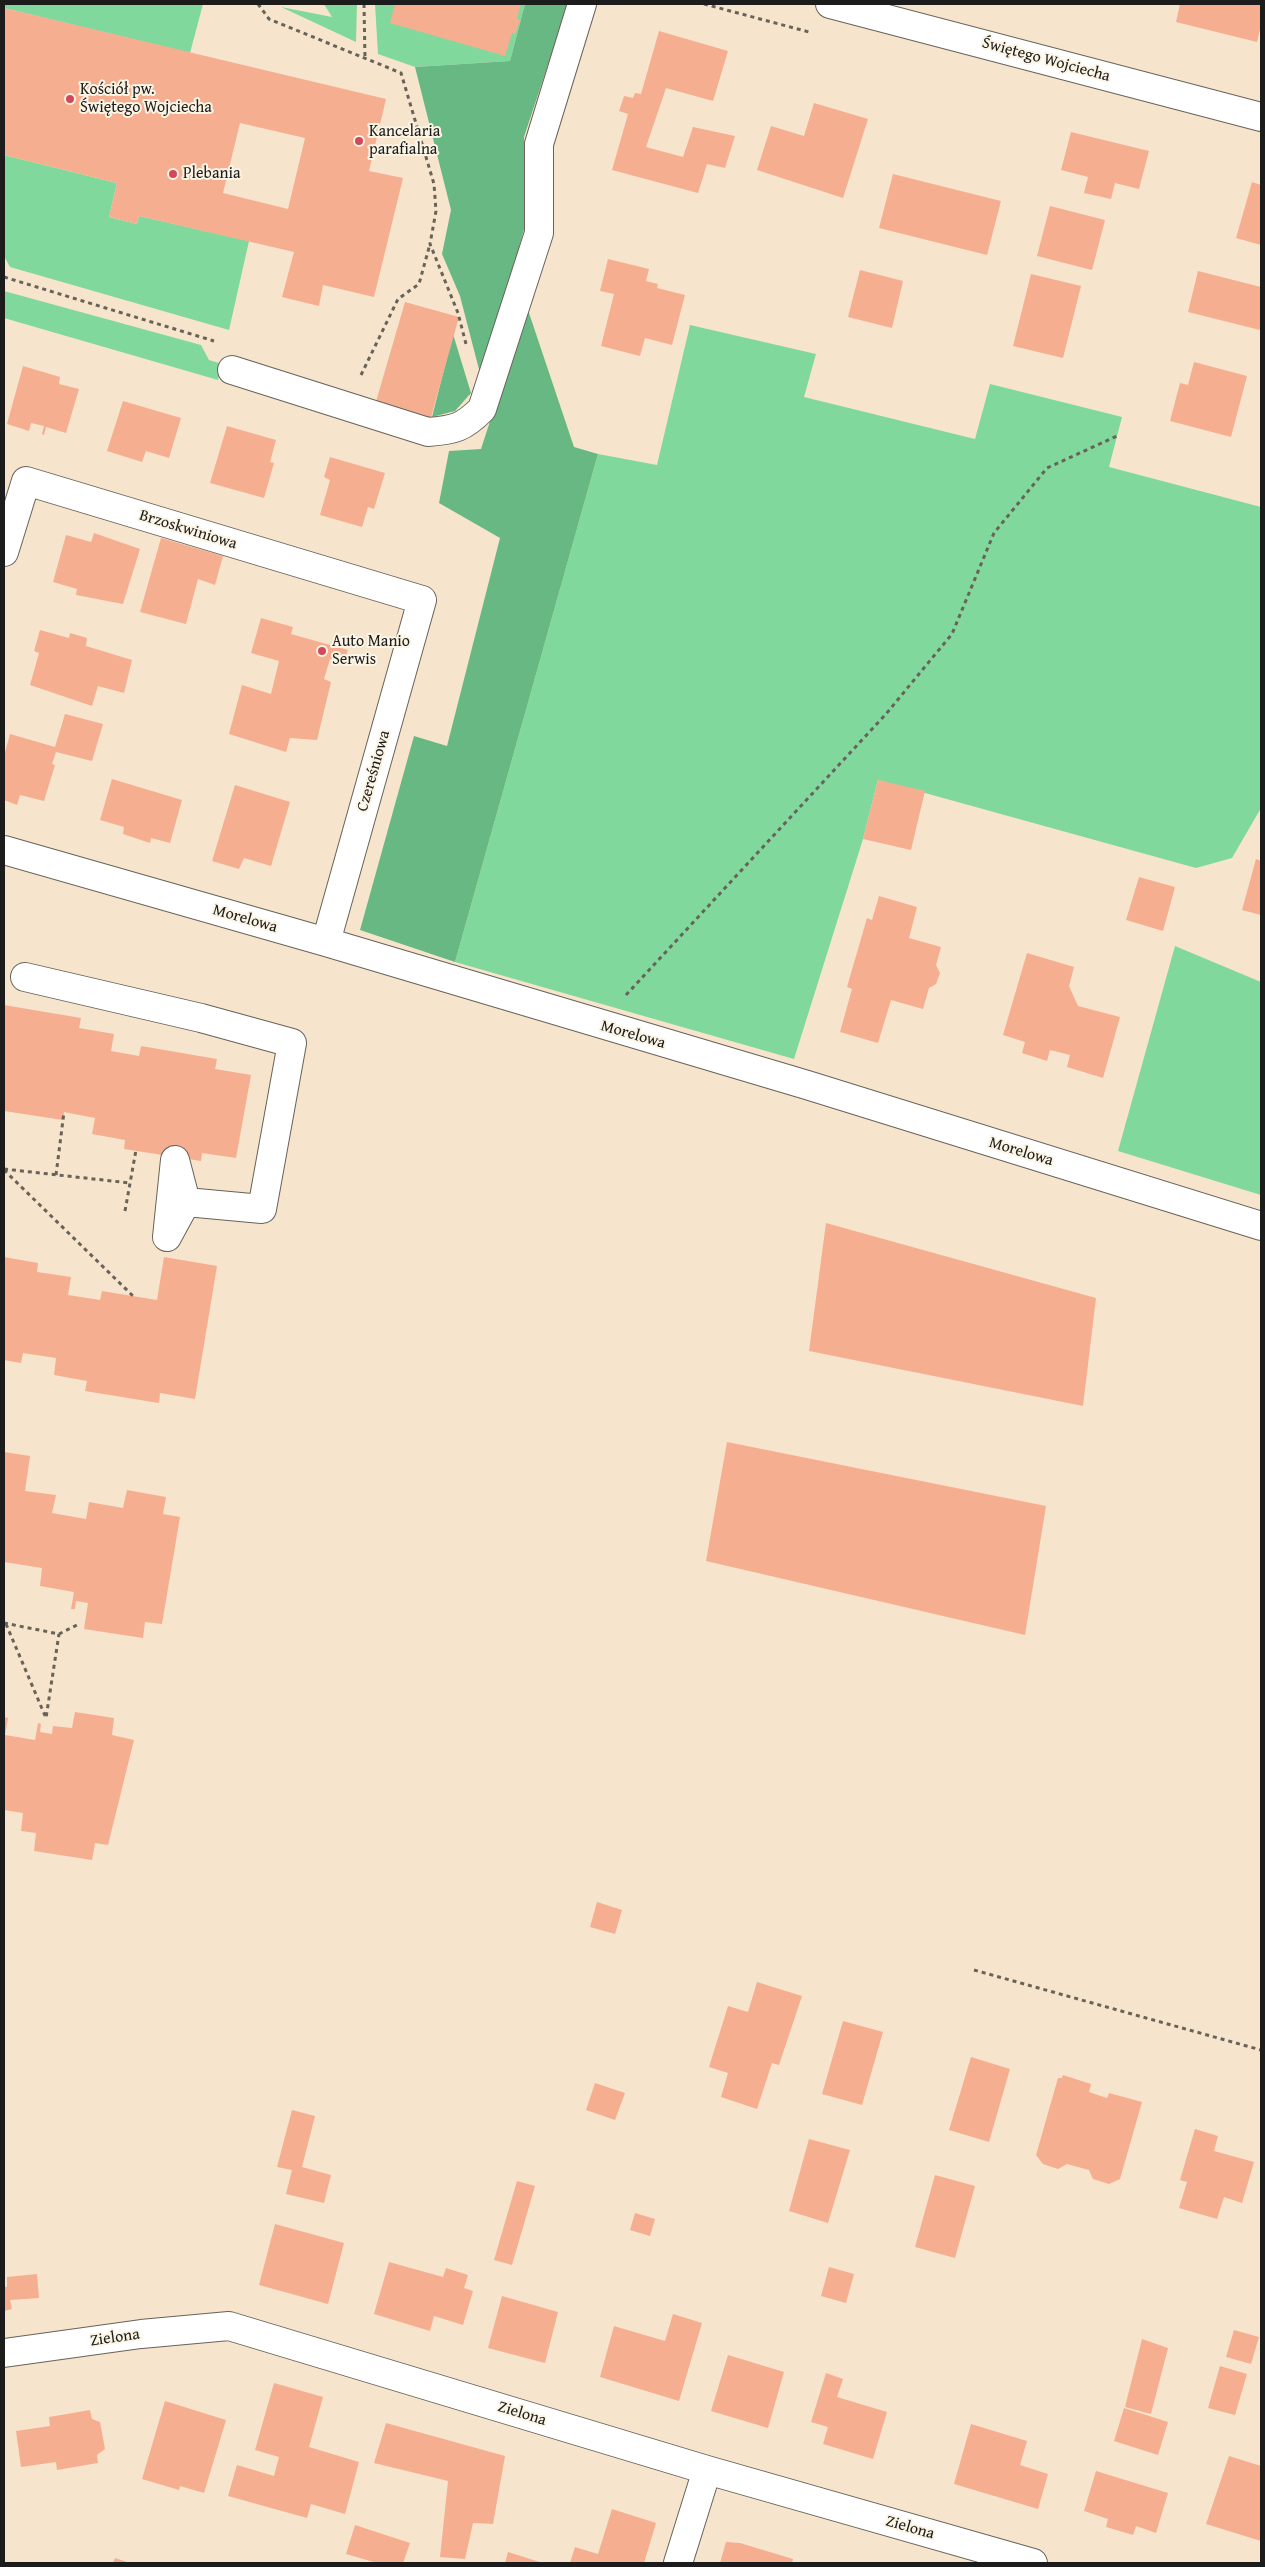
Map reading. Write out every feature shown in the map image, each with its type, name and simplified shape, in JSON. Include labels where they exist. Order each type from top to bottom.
[{"type":"street","points":[[232,370],[428,432],[450,430],[466,424],[482,408],[539,233],[538,144],[582,4]]},
{"type":"street","name":"Świętego Wojciecha","points":[[830,4],[1261,117]]},
{"type":"street","name":"Brzoskwiniowa","points":[[4,552],[26,481],[422,600]]},
{"type":"street","name":"Czereśniowa","points":[[326,942],[422,600]]},
{"type":"street","name":"Morelowa","points":[[4,850],[326,942],[598,1025],[807,1085],[1261,1226]]},
{"type":"street","points":[[25,977],[201,1018],[292,1043],[262,1209],[186,1202]]},
{"type":"street","name":"Zielona","points":[[4,2353],[141,2334],[229,2326],[707,2470],[1033,2563]]},
{"type":"street","points":[[678,2563],[707,2470]]},
{"type":"path","points":[[258,4],[269,19],[402,73],[434,184],[436,211],[430,244],[419,284],[398,299],[345,406]]},
{"type":"path","points":[[364,4],[365,58]]},
{"type":"path","points":[[430,244],[458,314]]},
{"type":"path","points":[[4,277],[223,344]]},
{"type":"path","points":[[598,1025],[886,714],[952,634],[994,533],[1047,468],[1117,436]]},
{"type":"path","points":[[56,1175],[64,1112]]},
{"type":"path","points":[[125,1212],[136,1150]]},
{"type":"path","points":[[4,1170],[130,1184]]},
{"type":"path","points":[[4,1170],[133,1296]]},
{"type":"path","points":[[5,1624],[46,1718],[59,1634]]},
{"type":"path","points":[[5,1624],[59,1634],[78,1624]]},
{"type":"path","points":[[974,1970],[1261,2050]]},
{"type":"green space","points":[[4,4],[203,4],[190,53],[4,8]]},
{"type":"green space","points":[[324,4],[357,4],[356,42],[281,7],[332,17]]},
{"type":"green space","points":[[375,4],[525,4],[510,61],[415,67],[378,54]]},
{"type":"green space","points":[[525,4],[568,4],[524,137],[526,222],[482,381],[460,296],[442,254],[451,210],[415,67],[510,61]]},
{"type":"green space","points":[[4,155],[117,183],[109,217],[137,224],[139,216],[249,241],[229,330],[10,267],[4,256]]},
{"type":"green space","points":[[4,291],[201,345],[209,360],[222,364],[218,380],[4,318]]},
{"type":"green space","points":[[527,307],[574,447],[598,454],[455,962],[360,930],[414,736],[447,746],[500,538],[439,503],[449,451],[481,449]]},
{"type":"green space","points":[[690,325],[816,354],[804,397],[975,439],[990,384],[1122,417],[1109,467],[1261,507],[1261,808],[1232,858],[1196,868],[878,780],[863,839],[794,1059],[455,962],[598,454],[657,465]]},
{"type":"green space","points":[[453,334],[471,393],[455,411],[432,417]]},
{"type":"green space","points":[[1175,946],[1261,982],[1261,1195],[1118,1151]]},
{"type":"building","points":[[395,4],[521,4],[517,19],[520,20],[515,34],[512,33],[505,56],[390,23]]},
{"type":"building","points":[[1180,4],[1261,4],[1261,25],[1257,42],[1176,22]]},
{"type":"building","name":"Plebania","points":[[4,8],[386,99],[369,171],[403,178],[374,297],[323,285],[319,306],[282,297],[294,252],[139,216],[137,224],[109,217],[117,183],[4,155]],"holes":[[[240,123],[305,138],[288,209],[223,193]]]},
{"type":"building","points":[[659,31],[728,51],[713,101],[666,88],[646,147],[683,157],[693,127],[735,136],[725,168],[707,164],[698,193],[612,170],[628,114],[619,111],[624,96],[633,98],[635,93],[641,94]]},
{"type":"building","points":[[814,103],[868,119],[843,198],[757,170],[771,126],[804,136]]},
{"type":"building","points":[[1071,132],[1149,151],[1139,189],[1115,183],[1111,199],[1084,193],[1088,177],[1061,170]]},
{"type":"building","points":[[893,174],[1001,201],[987,255],[879,228]]},
{"type":"building","points":[[1252,182],[1261,185],[1261,245],[1236,238]]},
{"type":"building","points":[[1050,206],[1105,220],[1092,270],[1037,256]]},
{"type":"building","points":[[608,259],[649,269],[646,281],[658,284],[657,288],[685,295],[672,345],[645,338],[640,356],[601,346],[614,294],[600,291]]},
{"type":"building","points":[[860,270],[903,281],[892,328],[848,317]]},
{"type":"building","points":[[1198,271],[1261,287],[1260,330],[1188,312]]},
{"type":"building","points":[[1031,274],[1081,286],[1063,358],[1013,346]]},
{"type":"building","points":[[405,302],[459,317],[430,421],[375,405]]},
{"type":"building","points":[[1194,362],[1247,376],[1231,437],[1170,421],[1180,383],[1188,385]]},
{"type":"building","points":[[23,366],[60,377],[59,384],[79,389],[66,433],[46,427],[44,435],[42,434],[44,426],[31,423],[29,431],[7,424]]},
{"type":"building","points":[[123,401],[181,418],[169,458],[146,451],[142,462],[107,451]]},
{"type":"building","points":[[227,426],[276,440],[270,462],[274,463],[264,498],[210,483]]},
{"type":"building","points":[[330,457],[385,473],[374,509],[368,507],[362,527],[320,515],[330,480],[324,477]]},
{"type":"building","points":[[94,533],[140,549],[123,604],[76,595],[77,589],[53,582],[66,535],[91,542]]},
{"type":"building","points":[[161,538],[223,556],[215,585],[198,579],[186,624],[140,612]]},
{"type":"building","points":[[261,618],[293,627],[291,634],[348,650],[344,663],[330,659],[324,679],[331,682],[317,740],[290,738],[286,752],[229,734],[242,685],[271,694],[279,661],[251,653]]},
{"type":"building","points":[[40,630],[69,638],[70,633],[87,638],[86,646],[132,660],[124,693],[98,686],[92,706],[30,685],[39,653],[34,651]]},
{"type":"building","points":[[65,714],[103,724],[92,761],[56,752],[52,764],[55,765],[44,801],[20,795],[17,805],[4,800],[4,756],[10,734],[55,747]]},
{"type":"building","points":[[112,779],[182,800],[170,843],[151,838],[150,843],[123,834],[124,827],[100,820]]},
{"type":"building","points":[[878,780],[925,791],[911,850],[863,839]]},
{"type":"building","points":[[235,785],[290,802],[271,866],[244,858],[239,869],[212,861]]},
{"type":"building","points":[[1256,859],[1261,861],[1261,915],[1242,910]]},
{"type":"building","points":[[1139,877],[1175,887],[1163,931],[1126,920]]},
{"type":"building","points":[[879,896],[917,907],[909,938],[941,947],[936,965],[940,973],[936,984],[929,988],[923,1009],[891,1000],[878,1043],[840,1032],[852,989],[847,987],[867,918],[872,920]]},
{"type":"building","points":[[1027,953],[1074,967],[1069,986],[1078,1006],[1120,1017],[1103,1078],[1067,1067],[1070,1055],[1050,1050],[1047,1061],[1022,1053],[1025,1042],[1003,1035]]},
{"type":"building","points":[[4,1005],[81,1018],[79,1028],[114,1034],[111,1051],[139,1056],[141,1046],[217,1059],[215,1069],[251,1075],[236,1158],[202,1153],[201,1161],[124,1149],[125,1140],[92,1134],[95,1118],[64,1112],[63,1120],[4,1111]]},
{"type":"building","points":[[826,1223],[1096,1298],[1083,1406],[809,1351]]},
{"type":"building","points":[[4,1257],[38,1263],[37,1272],[71,1277],[68,1295],[100,1300],[102,1291],[157,1300],[164,1257],[217,1266],[195,1399],[160,1393],[159,1403],[85,1391],[87,1381],[54,1375],[56,1358],[23,1353],[21,1363],[4,1360]]},
{"type":"building","points":[[727,1442],[1046,1506],[1025,1635],[706,1561]]},
{"type":"building","points":[[4,1452],[30,1456],[25,1491],[56,1495],[52,1513],[86,1519],[89,1502],[123,1508],[127,1490],[166,1497],[163,1514],[180,1517],[162,1624],[145,1622],[143,1638],[84,1629],[88,1603],[76,1601],[75,1609],[71,1609],[74,1592],[40,1586],[42,1568],[4,1562]]},
{"type":"building","points":[[75,1712],[114,1718],[112,1735],[134,1740],[108,1845],[95,1843],[92,1860],[34,1851],[36,1833],[21,1831],[23,1813],[4,1810],[4,1717],[8,1718],[5,1735],[35,1740],[38,1723],[41,1724],[40,1732],[52,1734],[53,1726],[72,1728]]},
{"type":"building","points":[[597,1902],[622,1910],[615,1934],[590,1927]]},
{"type":"building","points":[[757,1982],[802,1996],[779,2065],[772,2063],[757,2109],[721,2097],[728,2073],[709,2067],[728,2006],[748,2012]]},
{"type":"building","points":[[843,2021],[883,2032],[862,2105],[822,2094]]},
{"type":"building","points":[[971,2057],[1010,2069],[989,2142],[949,2130]]},
{"type":"building","points":[[1063,2075],[1091,2084],[1089,2092],[1107,2098],[1109,2093],[1142,2102],[1120,2179],[1109,2184],[1093,2179],[1089,2170],[1067,2164],[1058,2169],[1043,2164],[1036,2155],[1058,2078],[1062,2078]]},
{"type":"building","points":[[595,2083],[625,2093],[615,2120],[586,2110]]},
{"type":"building","points":[[292,2110],[315,2116],[302,2167],[331,2175],[324,2203],[286,2194],[292,2170],[277,2167]]},
{"type":"building","points":[[1195,2129],[1218,2136],[1214,2151],[1254,2162],[1242,2203],[1224,2197],[1217,2219],[1179,2208],[1187,2182],[1180,2180]]},
{"type":"building","points":[[809,2139],[850,2150],[828,2223],[789,2211]]},
{"type":"building","points":[[935,2175],[975,2186],[955,2258],[915,2247]]},
{"type":"building","points":[[517,2181],[535,2186],[512,2265],[494,2260]]},
{"type":"building","points":[[635,2213],[655,2219],[650,2236],[630,2230]]},
{"type":"building","points":[[275,2224],[344,2243],[328,2304],[259,2285]]},
{"type":"building","points":[[389,2262],[443,2277],[446,2268],[468,2275],[464,2288],[473,2291],[463,2325],[434,2316],[430,2331],[374,2314]]},
{"type":"building","points":[[829,2267],[854,2274],[846,2303],[821,2296]]},
{"type":"building","points":[[37,2274],[39,2298],[10,2300],[12,2309],[4,2311],[4,2287],[7,2287],[7,2277]]},
{"type":"building","points":[[502,2296],[558,2312],[545,2363],[488,2348]]},
{"type":"building","points":[[673,2314],[702,2323],[679,2401],[600,2377],[614,2326],[665,2341]]},
{"type":"building","points":[[1234,2330],[1259,2337],[1251,2364],[1226,2357]]},
{"type":"building","points":[[1142,2339],[1168,2348],[1151,2414],[1125,2407]]},
{"type":"building","points":[[728,2355],[784,2372],[768,2428],[711,2411]]},
{"type":"building","points":[[1220,2366],[1247,2374],[1235,2415],[1208,2408]]},
{"type":"building","points":[[826,2373],[843,2379],[837,2397],[887,2412],[873,2459],[823,2444],[828,2427],[811,2422]]},
{"type":"building","points":[[274,2383],[323,2397],[309,2447],[359,2462],[345,2514],[311,2504],[307,2518],[228,2496],[237,2465],[274,2476],[279,2457],[255,2450]]},
{"type":"building","points":[[165,2401],[226,2420],[204,2493],[180,2486],[179,2490],[142,2479]]},
{"type":"building","points":[[1124,2408],[1168,2422],[1158,2455],[1114,2441]]},
{"type":"building","points":[[90,2410],[92,2419],[100,2422],[105,2449],[97,2455],[98,2463],[57,2470],[56,2462],[21,2467],[16,2431],[50,2426],[49,2417]]},
{"type":"building","points":[[386,2423],[505,2456],[493,2524],[473,2523],[465,2559],[440,2557],[448,2481],[374,2463]]},
{"type":"building","points":[[971,2424],[1027,2441],[1020,2465],[1048,2474],[1038,2509],[954,2484]]},
{"type":"building","points":[[1229,2456],[1261,2466],[1261,2541],[1206,2524]]},
{"type":"building","points":[[1096,2471],[1168,2493],[1156,2533],[1136,2526],[1133,2535],[1106,2527],[1108,2519],[1084,2511]]},
{"type":"building","points":[[612,2509],[656,2523],[644,2563],[570,2563],[575,2547],[598,2554]]},
{"type":"building","points":[[355,2525],[410,2543],[403,2563],[377,2563],[346,2554]]},
{"type":"building","points":[[726,2542],[740,2543],[793,2559],[792,2563],[720,2563]]},
{"type":"building","points":[[508,2552],[543,2563],[505,2563]]},
{"type":"building","points":[[115,2558],[130,2563],[113,2563]]},
{"type":"place","name":"Kościół pw. Świętego Wojciecha","points":[[70,99]]},
{"type":"place","name":"Kancelaria parafialna","points":[[359,141]]},
{"type":"place","name":"Plebania","points":[[173,174]]},
{"type":"place","name":"Auto Manio Serwis","points":[[322,651]]}]
